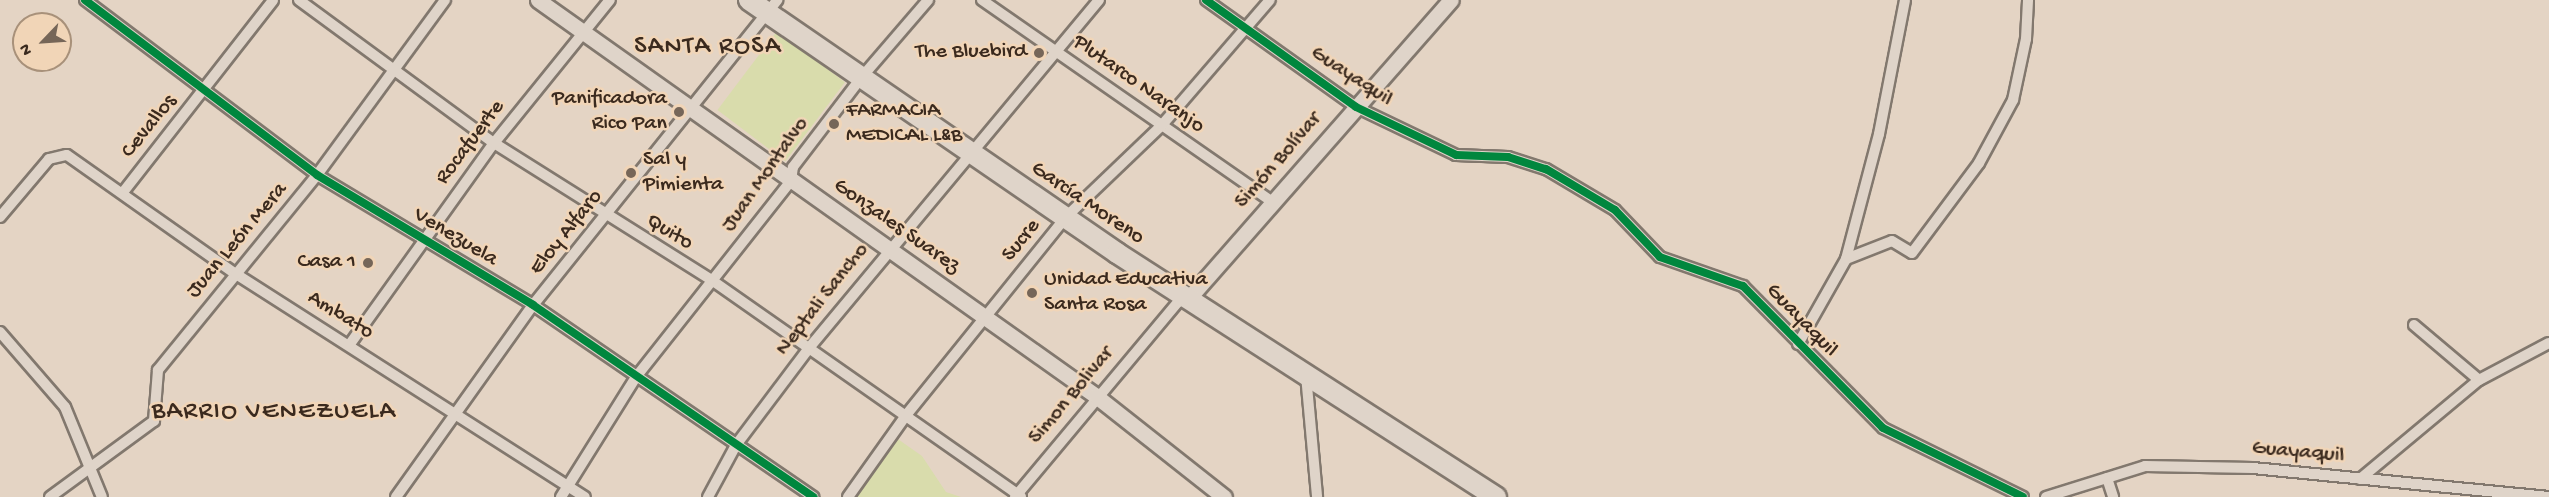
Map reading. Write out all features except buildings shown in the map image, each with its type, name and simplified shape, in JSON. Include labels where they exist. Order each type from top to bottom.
[{"type":"highway","name":"García Moreno","points":[[749,0],[772,6],[861,78],[967,152],[1188,299],[1496,497]]},
{"type":"street","name":"Venezuela","points":[[85,0],[202,92],[317,176],[533,305],[813,497]]},
{"type":"street","name":"Cevallos","points":[[124,191],[273,0]]},
{"type":"street","name":"Quito","points":[[299,0],[494,143],[606,218],[713,281],[906,414],[1018,496]]},
{"type":"street","name":"Juan León Mera","points":[[50,497],[92,469],[154,421],[158,370],[317,176],[445,0]]},
{"type":"street","name":"Gonzales Suarez","points":[[538,0],[1096,396],[1224,497]]},
{"type":"street","name":"Rocafuerte","points":[[350,344],[494,143],[610,0]]},
{"type":"street","name":"Juan Montalvo","points":[[561,497],[636,377],[791,181],[793,167],[861,78],[928,0]]},
{"type":"street","name":"Plutarco Naranjo","points":[[982,0],[1273,202]]},
{"type":"street","name":"Neptali Sancho","points":[[708,497],[736,446],[809,348],[967,152],[1099,0]]},
{"type":"street","name":"Guayaquil","points":[[1206,0],[1248,27],[1356,107],[1456,155],[1508,157],[1546,169],[1615,210],[1660,257],[1743,286],[1883,428],[2023,497]]},
{"type":"street","name":"Sucre","points":[[848,497],[906,414],[1065,218],[1162,125],[1270,0]]},
{"type":"street","points":[[1798,344],[1846,259],[1879,134],[1905,0]]},
{"type":"street","points":[[1846,259],[1892,241],[1912,253],[1979,163],[2013,100],[2026,39],[2028,0]]},
{"type":"street","name":"Simón Bolívar","points":[[1188,299],[1446,2]]},
{"type":"street","name":"Eloy Alfaro","points":[[396,497],[533,305],[606,218],[772,6]]},
{"type":"street","name":"Ambato","points":[[0,217],[49,159],[67,155],[124,191],[236,274],[350,344],[455,417],[585,497]]},
{"type":"street","name":"Simon Bolivar","points":[[1018,496],[1096,396],[1178,302],[1188,299]]},
{"type":"street","points":[[2414,325],[2479,380]]},
{"type":"street","points":[[0,332],[65,407],[102,497]]},
{"type":"street","points":[[2360,479],[2479,380],[2549,343]]},
{"type":"street","points":[[1306,373],[1317,497]]},
{"type":"street","name":"Guayaquil","points":[[2046,497],[2145,466],[2253,468],[2549,497]]},
{"type":"street","points":[[2107,478],[2113,497]]},
{"type":"green space","points":[[777,31],[845,82],[785,161],[717,110]]},
{"type":"green space","points":[[895,437],[922,456],[946,492],[961,497],[853,497]]},
{"type":"cycle path","points":[[85,0],[317,175],[533,305],[813,497]]},
{"type":"cycle path","points":[[1206,0],[1356,107],[1456,155],[1508,157],[1546,169],[1615,210],[1660,257],[1743,286],[1883,428],[2023,497]]},
{"type":"place","name":"The Bluebird","points":[[1039,53]]},
{"type":"place","name":"Panificadora Rico Pan","points":[[679,112]]},
{"type":"place","name":"FARMACIA MEDICAL L&B","points":[[834,124]]},
{"type":"place","name":"Sal y Pimienta","points":[[631,173]]},
{"type":"place","name":"Casa 1","points":[[368,263]]},
{"type":"place","name":"Unidad Educativa Santa Rosa","points":[[1032,293]]},
{"type":"district","name":"SANTA ROSA","points":[[708,48]]},
{"type":"district","name":"BARRIO VENEZUELA","points":[[274,413]]}]
